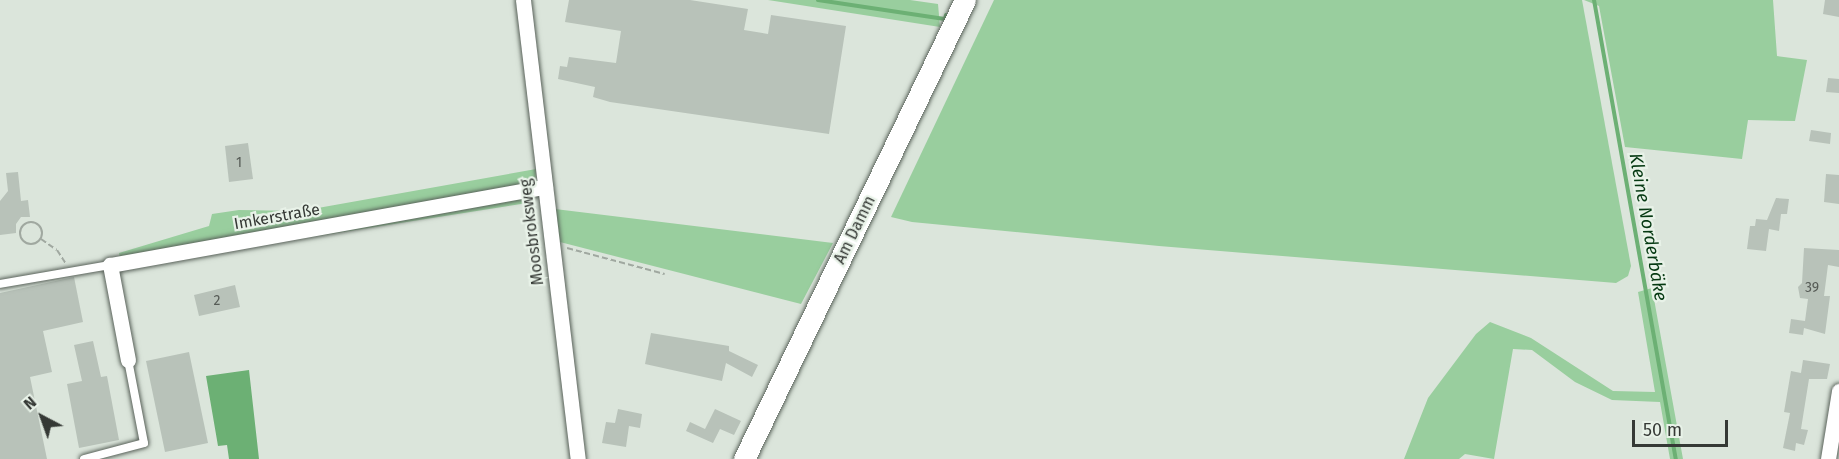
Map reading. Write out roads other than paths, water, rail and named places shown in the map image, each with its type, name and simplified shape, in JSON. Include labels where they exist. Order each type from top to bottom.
[{"type":"main road","name":"Am Damm","points":[[744,459],[965,0]]},
{"type":"street","name":"Moosbroksweg","points":[[523,0],[578,459]]},
{"type":"street","name":"Imkerstraße","points":[[110,265],[545,187]]},
{"type":"street","points":[[110,265],[128,360]]},
{"type":"street","points":[[1828,459],[1839,392]]},
{"type":"lane","points":[[0,284],[110,265]]},
{"type":"lane","points":[[84,459],[144,443],[128,360]]},
{"type":"waterway","points":[[818,0],[945,19],[946,15]]},
{"type":"waterway","name":"Kleine Norderbäke","points":[[1594,0],[1676,459]]}]
